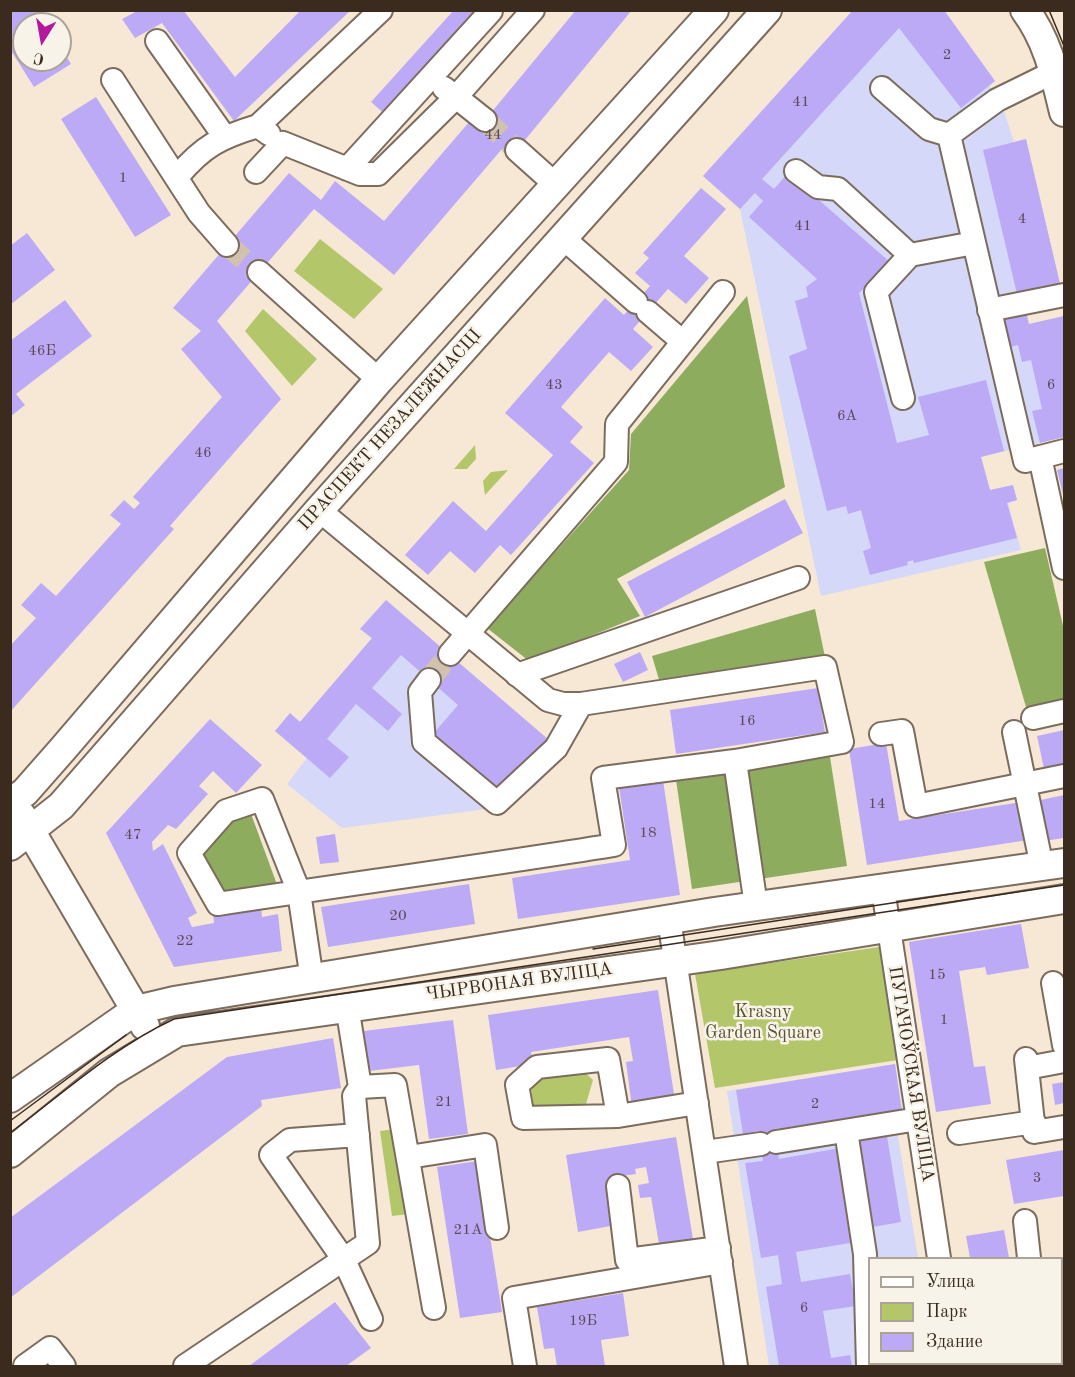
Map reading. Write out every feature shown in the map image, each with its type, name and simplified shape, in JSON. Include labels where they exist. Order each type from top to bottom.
[{"type":"main road","name":"ПРАСПЕКТ НЕЗАЛЕЖНАСЦІ","points":[[12,802],[25,792],[379,380],[714,10]]},
{"type":"main road","name":"ПРАСПЕКТ НЕЗАЛЕЖНАСЦІ","points":[[20,839],[61,806],[319,510],[767,10]]},
{"type":"main road","points":[[1025,10],[1037,27],[1054,72],[1065,112]]},
{"type":"main road","points":[[12,802],[20,839],[136,1010],[155,1043]]},
{"type":"main road","name":"ЧЫРВОНАЯ ВУЛІЦА","points":[[10,1098],[136,1010],[174,1001],[756,906],[1053,865]]},
{"type":"main road","name":"ЧЫРВОНАЯ ВУЛІЦА","points":[[10,1153],[109,1074],[155,1043],[177,1032],[849,935],[1065,899]]},
{"type":"street","points":[[178,176],[189,162],[224,136],[258,126],[381,10]]},
{"type":"street","points":[[258,126],[283,143],[347,169],[369,176],[378,174],[456,97],[533,10]]},
{"type":"street","points":[[347,169],[491,11]]},
{"type":"street","points":[[157,41],[224,136]]},
{"type":"street","points":[[949,135],[997,100],[1054,72]]},
{"type":"street","points":[[430,78],[485,120]]},
{"type":"street","points":[[113,80],[178,176],[199,213],[227,245]]},
{"type":"street","points":[[882,88],[929,129],[949,135]]},
{"type":"street","points":[[949,135],[1025,461],[1065,451]]},
{"type":"street","points":[[256,172],[283,143]]},
{"type":"street","points":[[516,150],[555,184]]},
{"type":"street","points":[[796,171],[818,187],[838,189],[910,255]]},
{"type":"street","points":[[562,237],[683,342]]},
{"type":"street","points":[[903,398],[876,292],[910,255],[974,243]]},
{"type":"street","points":[[259,272],[379,380]]},
{"type":"street","points":[[450,654],[616,462],[617,424],[723,292]]},
{"type":"street","points":[[989,310],[1065,295]]},
{"type":"street","points":[[1040,457],[1065,568]]},
{"type":"street","points":[[312,980],[299,892],[262,799],[226,811],[189,853],[218,904],[299,892],[614,845],[603,778],[735,761],[842,742],[825,667],[581,704],[563,704],[548,700],[319,510]]},
{"type":"street","points":[[517,675],[798,578]]},
{"type":"street","points":[[429,680],[420,692],[424,742],[497,803],[556,748],[581,704]]},
{"type":"street","points":[[1033,718],[1065,711]]},
{"type":"street","points":[[881,734],[902,731],[916,806],[1065,776]]},
{"type":"street","points":[[1014,732],[1025,785],[1053,865]]},
{"type":"street","points":[[735,761],[756,906]]},
{"type":"street","name":"ПУГАЧОЎСКАЯ ВУЛІЦА","points":[[883,889],[939,1257]]},
{"type":"street","points":[[669,920],[736,1366]]},
{"type":"street","points":[[1053,983],[1065,1045]]},
{"type":"street","points":[[185,1366],[368,1243],[354,1096],[360,1087],[347,1006]]},
{"type":"street","points":[[618,1116],[608,1059],[537,1067],[518,1085],[523,1118],[618,1116],[697,1103]]},
{"type":"street","points":[[1065,1061],[1026,1063],[1034,1132],[1065,1127]]},
{"type":"street","points":[[360,1087],[395,1084],[434,1308]]},
{"type":"street","points":[[705,1152],[918,1119]]},
{"type":"street","points":[[959,1133],[1034,1122]]},
{"type":"street","points":[[846,1131],[865,1254],[868,1366]]},
{"type":"street","points":[[358,1135],[290,1140],[271,1155],[344,1260],[372,1319]]},
{"type":"street","points":[[409,1157],[485,1145],[497,1227]]},
{"type":"street","points":[[618,1186],[627,1260],[720,1255]]},
{"type":"street","points":[[1024,1221],[1029,1257]]},
{"type":"street","points":[[525,1366],[514,1298],[720,1255]]},
{"type":"street","points":[[25,1366],[50,1348],[64,1366]]},
{"type":"shaded area","points":[[853,11],[944,11],[995,81],[989,86],[1004,111],[1014,142],[1026,139],[1061,288],[1026,312],[1029,324],[1064,316],[1064,437],[981,457],[990,490],[1013,485],[1017,500],[1008,503],[1021,550],[821,596],[740,209],[703,176]]},
{"type":"shaded area","points":[[386,600],[563,754],[535,787],[502,807],[342,828],[287,784],[307,758],[275,731],[290,713],[300,722],[372,639],[360,629]]},
{"type":"shaded area","points":[[895,1064],[902,1111],[894,1112],[918,1257],[868,1257],[868,1365],[935,1366],[769,1366],[727,1091]]},
{"type":"green space","points":[[320,239],[383,289],[354,319],[294,271]]},
{"type":"green space","points":[[747,296],[785,487],[617,579],[640,616],[529,661],[487,628],[629,470],[631,434]]},
{"type":"green space","points":[[263,309],[317,359],[292,386],[245,331]]},
{"type":"green space","points":[[475,445],[476,459],[467,469],[454,469]]},
{"type":"green space","points":[[508,470],[485,495],[483,481],[491,472]]},
{"type":"green space","points":[[1045,548],[1064,630],[1064,700],[1026,707],[984,562]]},
{"type":"green space","points":[[815,609],[825,657],[660,683],[652,656]]},
{"type":"green space","points":[[830,757],[847,866],[692,889],[676,780]]},
{"type":"green space","points":[[250,811],[279,890],[224,899],[198,853],[229,818]]},
{"type":"green space","name":"Krasny Garden Square","points":[[879,947],[898,1060],[715,1088],[695,974]]},
{"type":"green space","points":[[578,1066],[593,1080],[586,1104],[533,1106],[531,1087],[545,1071]]},
{"type":"green space","points":[[396,1129],[409,1214],[392,1216],[380,1131]]},
{"type":"building","points":[[10,10],[37,10],[38,12],[12,12],[12,52],[10,49]]},
{"type":"building","points":[[139,10],[183,10],[235,77],[301,10],[351,10],[234,121],[162,23],[135,38],[122,19]]},
{"type":"building","points":[[454,10],[483,10],[388,117],[371,102]]},
{"type":"building","points":[[576,10],[632,10],[511,157],[502,149],[394,275],[314,209],[217,321],[281,399],[170,526],[174,529],[10,712],[10,646],[36,618],[21,605],[41,583],[56,596],[121,524],[110,515],[124,500],[134,509],[140,503],[133,497],[222,397],[181,349],[201,331],[173,308],[289,173],[321,200],[335,181],[384,221],[470,121],[485,120]]},
{"type":"building","points":[[853,10],[944,10],[995,81],[961,108],[899,28],[762,179],[774,189],[788,173],[891,263],[859,293],[897,443],[929,435],[918,397],[986,380],[1004,451],[981,457],[990,490],[1013,485],[1017,500],[1007,503],[1017,538],[914,563],[913,560],[907,562],[908,565],[870,575],[863,551],[871,548],[861,510],[848,514],[846,506],[827,511],[789,356],[807,349],[795,301],[808,297],[806,287],[817,279],[749,217],[763,201],[755,193],[740,209],[703,176]]},
{"type":"building","points":[[25,72],[58,72],[34,87]]},
{"type":"building","points":[[96,97],[171,215],[135,237],[61,119]]},
{"type":"building","points":[[1026,139],[1061,288],[1018,298],[983,150]]},
{"type":"building","points":[[701,188],[726,209],[684,256],[709,278],[686,304],[668,289],[633,329],[653,347],[631,371],[609,352],[561,407],[583,427],[570,442],[594,463],[511,555],[500,545],[475,573],[450,551],[428,575],[405,555],[453,501],[486,531],[553,455],[505,413],[605,298],[624,315],[650,286],[635,273],[649,258],[643,253]]},
{"type":"building","points":[[27,233],[55,270],[10,305],[10,246]]},
{"type":"building","points":[[65,300],[92,336],[16,394],[25,405],[10,417],[10,341]]},
{"type":"building","points":[[1026,312],[1029,324],[1064,316],[1064,437],[1040,443],[1032,411],[1042,409],[1031,360],[1022,362],[1018,345],[1010,347],[1003,318]]},
{"type":"building","points":[[1064,468],[1064,499],[1057,470]]},
{"type":"building","points":[[785,499],[803,533],[645,617],[627,582]]},
{"type":"building","points":[[386,600],[549,740],[498,799],[428,740],[458,705],[401,655],[372,688],[402,714],[388,731],[356,704],[327,739],[349,757],[330,778],[275,731],[290,713],[300,722],[372,638],[360,629]]},
{"type":"building","points":[[640,652],[648,670],[623,682],[614,664]]},
{"type":"building","points":[[818,688],[825,732],[676,754],[670,710]]},
{"type":"building","points":[[210,719],[262,765],[236,793],[213,771],[199,786],[208,794],[176,829],[168,825],[152,842],[153,851],[163,844],[197,913],[188,918],[192,927],[214,923],[213,914],[261,906],[262,917],[278,914],[282,951],[174,967],[106,833]]},
{"type":"building","points":[[1064,730],[1064,769],[1045,773],[1037,736]]},
{"type":"building","points":[[886,743],[899,821],[1022,802],[1028,840],[867,865],[849,749]]},
{"type":"building","points":[[663,780],[680,895],[518,919],[512,878],[630,860],[619,787]]},
{"type":"building","points":[[1064,795],[1064,838],[1044,841],[1036,801]]},
{"type":"building","points":[[335,834],[339,862],[320,864],[316,837]]},
{"type":"building","points":[[469,884],[475,924],[328,947],[321,907]]},
{"type":"building","points":[[1021,924],[1029,968],[987,975],[985,967],[959,971],[974,1067],[985,1066],[991,1104],[936,1112],[909,942]]},
{"type":"building","points":[[658,990],[675,1101],[632,1107],[626,1062],[633,1061],[629,1037],[531,1052],[533,1064],[496,1070],[488,1015]]},
{"type":"building","points":[[453,1020],[468,1134],[429,1139],[419,1065],[369,1071],[364,1031]]},
{"type":"building","points":[[333,1038],[341,1088],[261,1100],[262,1106],[10,1298],[10,1218],[227,1057]]},
{"type":"building","points":[[895,1064],[902,1111],[774,1129],[779,1159],[840,1148],[856,1242],[796,1252],[801,1282],[850,1274],[856,1306],[823,1311],[831,1358],[850,1355],[852,1366],[779,1366],[766,1287],[782,1284],[778,1255],[761,1258],[745,1163],[763,1161],[759,1131],[743,1134],[736,1090]]},
{"type":"building","points":[[1064,1082],[1064,1103],[1055,1105],[1052,1084]]},
{"type":"building","points":[[887,1136],[901,1222],[873,1227],[859,1141]]},
{"type":"building","points":[[676,1137],[693,1239],[659,1244],[651,1197],[640,1198],[638,1185],[649,1183],[646,1167],[635,1169],[636,1174],[608,1178],[616,1225],[578,1232],[566,1155]]},
{"type":"building","points":[[1064,1150],[1064,1196],[1014,1204],[1006,1160]]},
{"type":"building","points":[[478,1161],[502,1312],[460,1318],[437,1167]]},
{"type":"building","points":[[1004,1230],[1009,1257],[970,1257],[966,1236]]},
{"type":"building","points":[[623,1293],[629,1336],[601,1340],[605,1366],[557,1366],[554,1348],[544,1349],[537,1307]]},
{"type":"building","points":[[335,1302],[371,1348],[346,1366],[249,1366]]},
{"type":"building","points":[[987,1365],[1026,1365],[1026,1366]]},
{"type":"tunnel","points":[[485,120],[517,150]]},
{"type":"tunnel","points":[[227,245],[259,272]]},
{"type":"tunnel","points":[[429,680],[450,654]]},
{"type":"tram line","points":[[1049,10],[1064,46]]},
{"type":"tram line","points":[[10,1133],[110,1057],[174,1019],[1064,885]]},
{"type":"tram line","points":[[593,949],[970,891]]},
{"type":"tram line","points":[[10,1121],[126,1035]]}]
